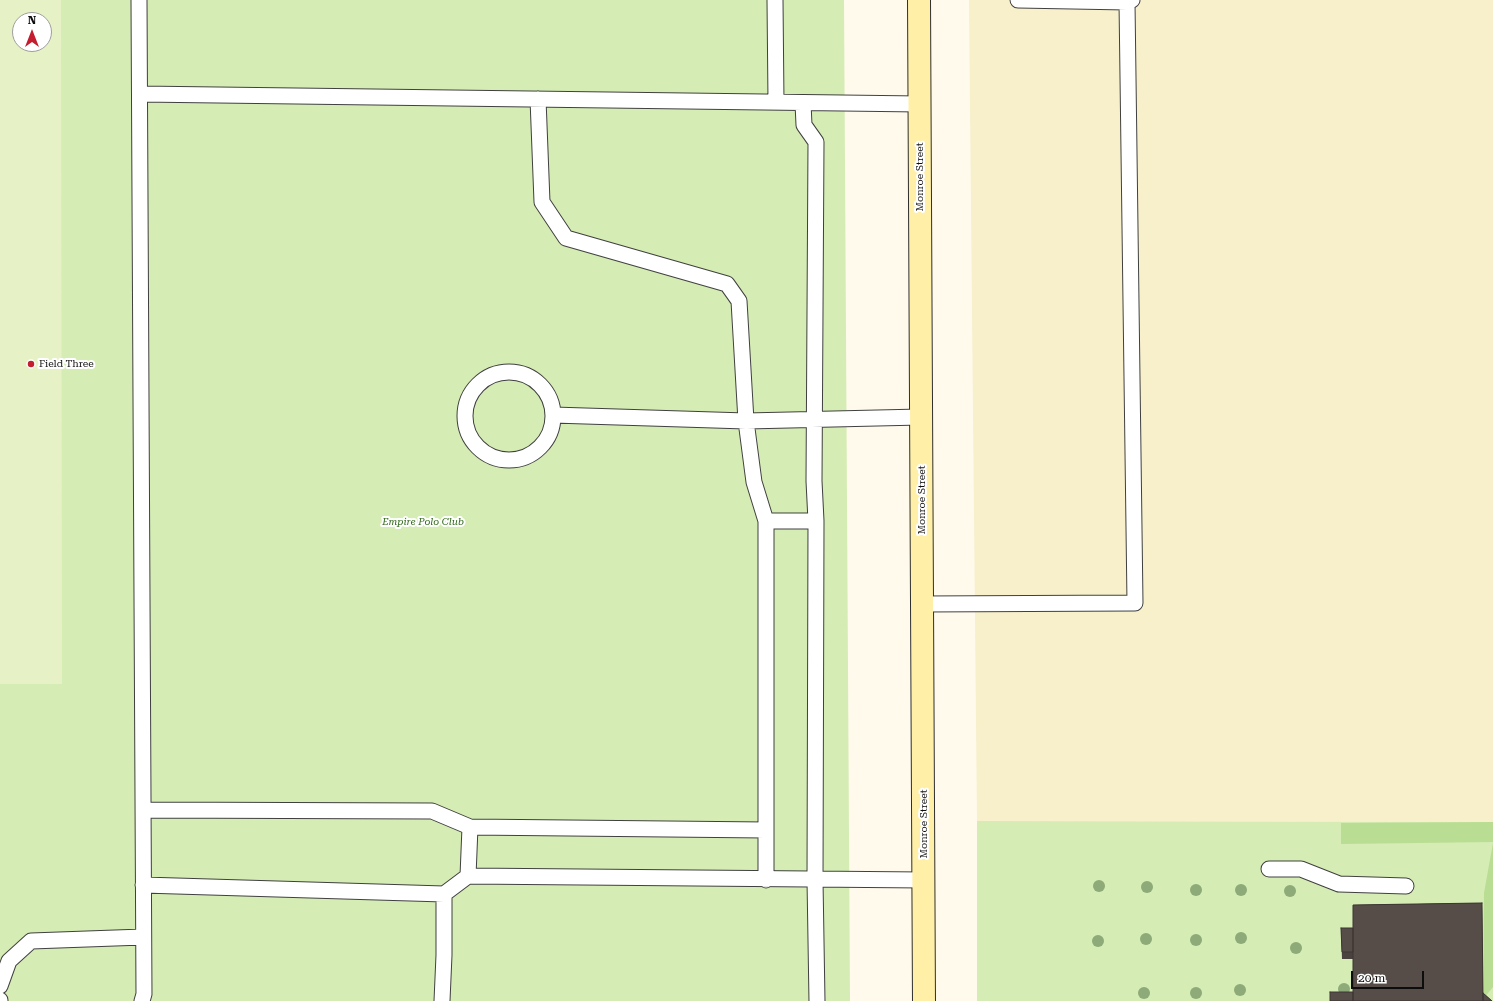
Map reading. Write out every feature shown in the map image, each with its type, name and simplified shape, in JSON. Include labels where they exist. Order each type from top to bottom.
[{"type":"main road","name":"Monroe Street","points":[[919,0],[924,1001]]},
{"type":"lane","points":[[139,0],[144,994],[142,1001]]},
{"type":"lane","points":[[775,0],[776,102]]},
{"type":"lane","points":[[922,604],[1135,603],[1128,1],[1018,0]]},
{"type":"lane","points":[[140,94],[920,104]]},
{"type":"lane","points":[[538,99],[542,202],[566,238],[727,284],[739,301],[746,421],[754,482],[766,521],[766,880]]},
{"type":"lane","points":[[803,103],[804,125],[816,142],[814,481],[816,521],[815,880],[817,1001]]},
{"type":"lane","points":[[501,372],[516,372],[531,378],[542,387],[550,400],[553,415],[551,429],[545,441],[534,451],[522,457],[508,459],[494,457],[482,450],[472,440],[466,428],[465,414],[467,400],[475,387],[487,378],[501,372]]},
{"type":"lane","points":[[553,415],[746,421],[922,417]]},
{"type":"lane","points":[[766,521],[816,521]]},
{"type":"lane","points":[[143,810],[432,811],[470,827],[766,830]]},
{"type":"lane","points":[[468,876],[470,827]]},
{"type":"lane","points":[[1270,869],[1302,869],[1338,884],[1406,886]]},
{"type":"lane","points":[[143,885],[444,894],[468,876],[766,880],[924,880]]},
{"type":"lane","points":[[442,1001],[444,894]]},
{"type":"lane","points":[[0,986],[10,961],[31,941],[143,937]]},
{"type":"shaded area","points":[[969,0],[1493,0],[1493,822],[977,821]]},
{"type":"green space","name":"Empire Polo Club","points":[[0,0],[844,0],[850,1001],[0,1001]]},
{"type":"green space","name":"Field Three","points":[[0,0],[61,0],[62,684],[0,684]]},
{"type":"green space","points":[[977,821],[1493,822],[1493,1001],[977,1001]]},
{"type":"green space","points":[[1493,822],[1493,842],[1341,844],[1341,823]]},
{"type":"green space","points":[[1493,843],[1493,987],[1483,999],[1484,893]]},
{"type":"building","points":[[1482,903],[1483,1001],[1353,1001],[1353,905]]},
{"type":"building","points":[[1341,928],[1353,928],[1353,952],[1342,952]]},
{"type":"building","points":[[1330,992],[1353,992],[1353,1001],[1330,1001]]},
{"type":"building","points":[[1483,993],[1492,1001],[1483,1001]]},
{"type":"place","name":"Field Three","points":[[31,364]]}]
